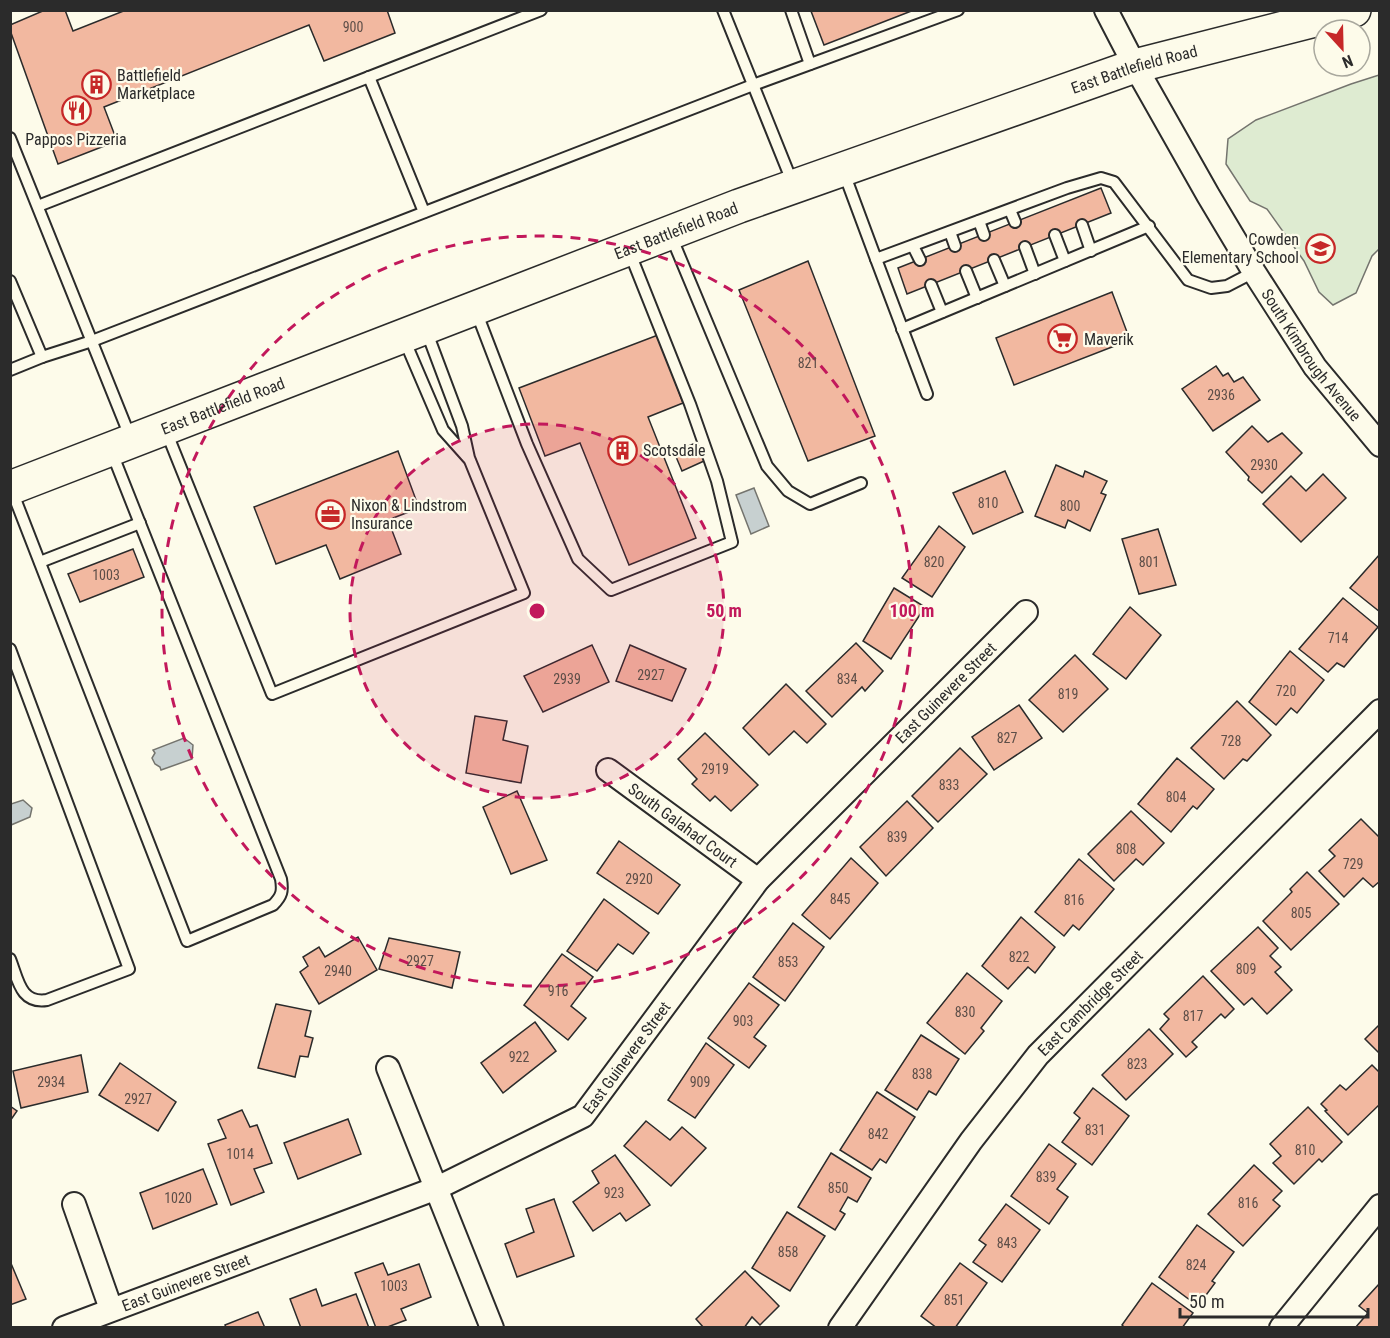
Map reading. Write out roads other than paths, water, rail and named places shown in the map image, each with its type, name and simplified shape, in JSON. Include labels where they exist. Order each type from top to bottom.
[{"type":"main road","name":"East Battlefield Road","points":[[11,488],[628,249],[842,169],[1135,66],[1283,23],[1354,10]]},
{"type":"street","name":"South Kimbrough Avenue","points":[[1106,10],[1135,66],[1254,272],[1315,367],[1380,445]]},
{"type":"street","name":"East Guinevere Street","points":[[64,1328],[437,1188],[583,1116],[758,880],[1026,612]]},
{"type":"street","name":"East Cambridge Street","points":[[840,1328],[971,1141],[1038,1055],[1380,711]]},
{"type":"street","name":"South Galahad Court","points":[[608,770],[758,880]]},
{"type":"street","points":[[388,1068],[492,1328]]},
{"type":"street","points":[[74,1204],[111,1309]]},
{"type":"street","points":[[1281,1328],[1380,1206]]},
{"type":"lane","points":[[38,206],[540,10]]},
{"type":"lane","points":[[723,10],[794,187]]},
{"type":"lane","points":[[791,10],[810,64]]},
{"type":"lane","points":[[10,370],[92,341],[753,85],[958,10]]},
{"type":"lane","points":[[369,77],[424,212]]},
{"type":"lane","points":[[10,138],[92,341],[140,523],[280,879],[281,897],[273,905],[187,941],[11,488]]},
{"type":"lane","points":[[842,169],[927,394]]},
{"type":"lane","points":[[876,259],[1067,188],[1101,178],[1114,182],[1188,280],[1210,288],[1219,287],[1227,286],[1254,272]]},
{"type":"lane","points":[[1067,188],[1072,200]]},
{"type":"lane","points":[[1040,199],[1045,211]]},
{"type":"lane","points":[[1010,210],[1015,222]]},
{"type":"lane","points":[[979,221],[984,235]]},
{"type":"lane","points":[[1082,225],[1091,251]]},
{"type":"lane","points":[[902,329],[1149,226]]},
{"type":"lane","points":[[950,232],[955,246]]},
{"type":"lane","points":[[670,233],[767,466],[788,491],[810,504],[861,483]]},
{"type":"lane","points":[[1055,236],[1065,261]]},
{"type":"lane","points":[[913,246],[920,260]]},
{"type":"lane","points":[[1025,247],[1035,274]]},
{"type":"lane","points":[[475,308],[527,444],[578,560],[611,590],[732,542],[717,481],[694,415],[628,249]]},
{"type":"lane","points":[[994,260],[1005,286]]},
{"type":"lane","points":[[966,270],[977,298]]},
{"type":"lane","points":[[10,281],[42,357]]},
{"type":"lane","points":[[931,285],[942,312]]},
{"type":"lane","points":[[414,332],[443,430],[468,458]]},
{"type":"lane","points":[[164,428],[272,694],[524,593],[468,458],[462,426],[414,332]]},
{"type":"lane","points":[[40,562],[140,523]]},
{"type":"lane","points":[[10,649],[129,969],[37,1002],[23,992],[10,959]]},
{"type":"place","name":"Battlefield Marketplace","points":[[96,84]]},
{"type":"place","name":"Pappos Pizzeria","points":[[76,111]]},
{"type":"place","name":"Cowden Elementary School","points":[[1320,248]]},
{"type":"place","name":"Maverik","points":[[1063,339]]},
{"type":"place","name":"Scotsdale","points":[[622,450]]},
{"type":"place","name":"Nixon & Lindstrom Insurance","points":[[330,514]]}]
